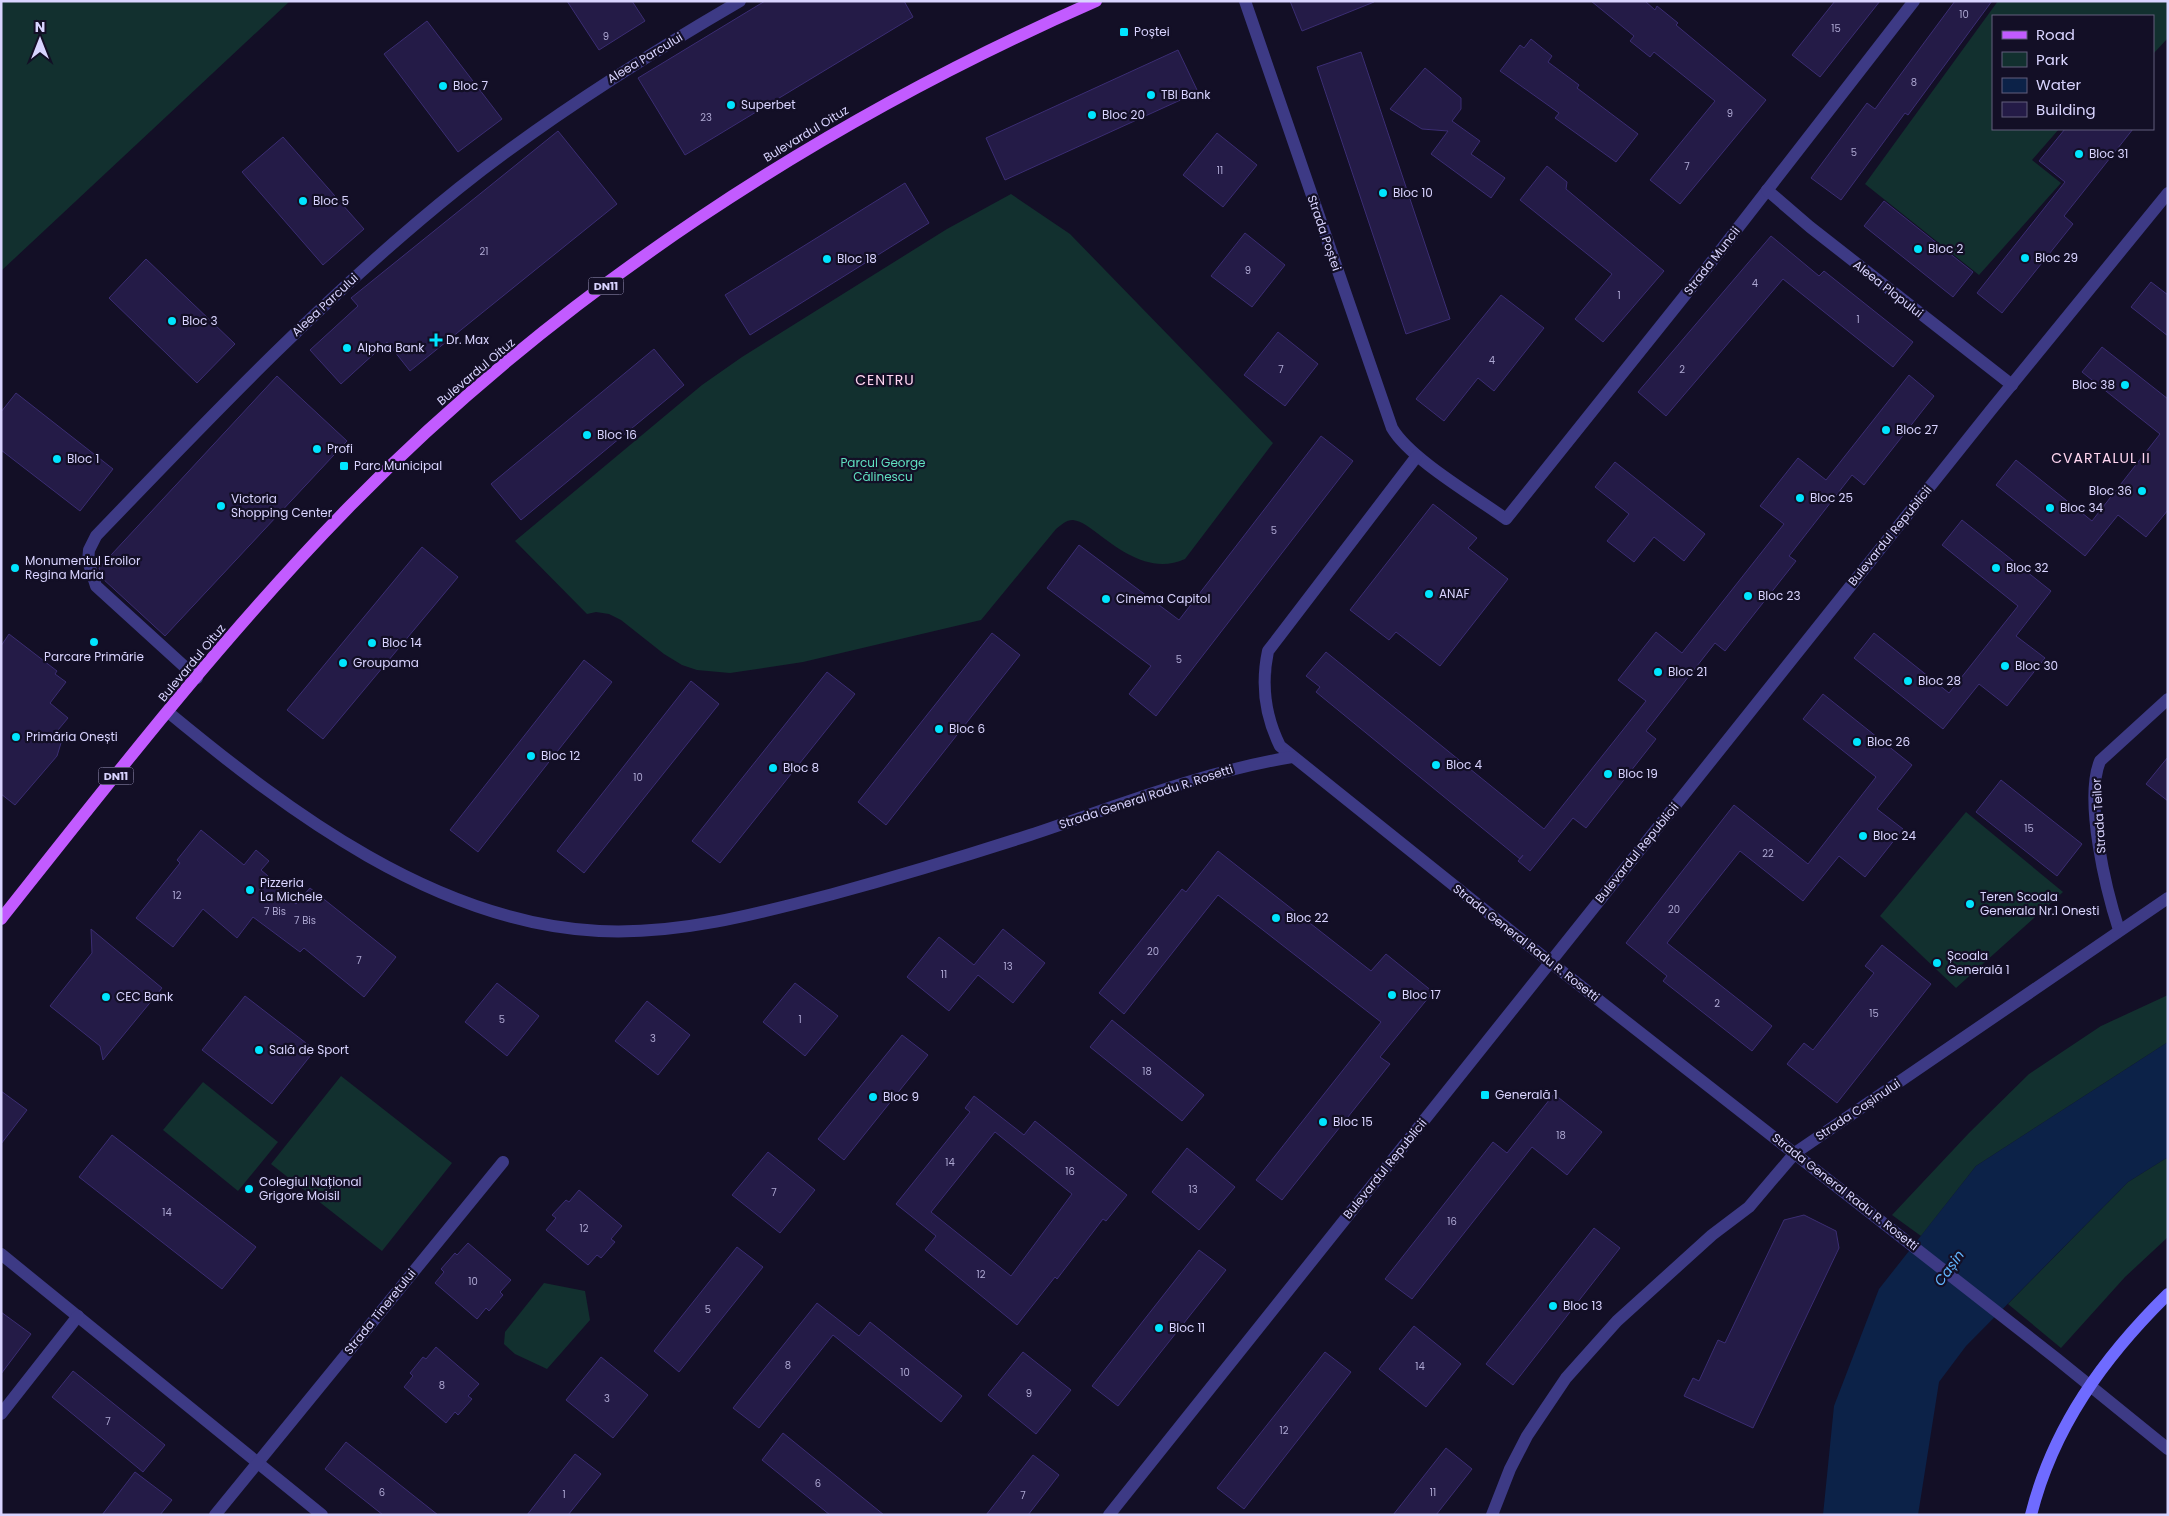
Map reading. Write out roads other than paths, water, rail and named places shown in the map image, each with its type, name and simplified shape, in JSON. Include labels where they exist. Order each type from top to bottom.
[{"type":"main road","name":"Bulevardul Oituz","points":[[1,918],[168,712],[254,611],[346,510],[401,455],[544,332],[680,230],[837,130],[953,68],[1096,1]]},
{"type":"main road","points":[[2031,1515],[2037,1491],[2053,1449],[2071,1413],[2089,1385],[2133,1328],[2168,1294]]},
{"type":"street","name":"Aleea Parcului","points":[[197,678],[96,586],[88,561],[89,550],[96,536],[216,409],[288,339],[353,279],[459,188],[560,112],[618,74],[740,1]]},
{"type":"street","name":"Strada Poștei","points":[[1246,1],[1392,428],[1402,443],[1417,456],[1506,519]]},
{"type":"street","name":"Strada Muncii","points":[[1506,519],[1914,1]]},
{"type":"street","name":"Aleea Plopului","points":[[1767,190],[1828,242],[2012,386]]},
{"type":"street","name":"Bulevardul Republicii","points":[[1109,1515],[1550,962],[2168,193]]},
{"type":"street","points":[[1292,757],[1280,746],[1274,734],[1267,709],[1265,675],[1268,651],[1417,456]]},
{"type":"street","name":"Strada Teilor","points":[[2119,930],[2099,843],[2095,780],[2100,761],[2168,699]]},
{"type":"street","name":"Strada General Radu R. Rosetti","points":[[168,712],[260,787],[381,863],[441,892],[533,922],[600,931],[666,928],[722,921],[784,907],[932,866],[1224,770],[1292,757],[2168,1449]]},
{"type":"street","name":"Strada Cașinului","points":[[1492,1515],[1527,1436],[1566,1378],[1617,1321],[1712,1235],[1749,1207],[1795,1153],[2168,898]]},
{"type":"street","name":"Strada Tineretului","points":[[215,1515],[503,1162]]},
{"type":"street","points":[[1,1254],[322,1515]]},
{"type":"street","points":[[1,1414],[78,1316]]},
{"type":"water","name":"Cașin","points":[[2168,1042],[2168,1157],[2128,1182],[1966,1346],[1939,1382],[1918,1515],[1823,1515],[1834,1406],[1879,1289],[1976,1166]]},
{"type":"place","name":"Poștei","points":[[1124,32]]},
{"type":"place","name":"Bloc 7","points":[[443,86]]},
{"type":"place","name":"TBI Bank","points":[[1151,95]]},
{"type":"place","name":"Superbet","points":[[731,105]]},
{"type":"place","name":"Bloc 20","points":[[1092,115]]},
{"type":"place","name":"Bloc 31","points":[[2079,154]]},
{"type":"place","name":"Bloc 10","points":[[1383,193]]},
{"type":"place","name":"Bloc 5","points":[[303,201]]},
{"type":"place","name":"Bloc 2","points":[[1918,249]]},
{"type":"place","name":"Bloc 29","points":[[2025,258]]},
{"type":"place","name":"Bloc 18","points":[[827,259]]},
{"type":"place","name":"Bloc 3","points":[[172,321]]},
{"type":"place","name":"Dr. Max","points":[[436,340]]},
{"type":"place","name":"Alpha Bank","points":[[347,348]]},
{"type":"place","name":"Bloc 38","points":[[2125,385]]},
{"type":"place","name":"Bloc 27","points":[[1886,430]]},
{"type":"place","name":"Bloc 16","points":[[587,435]]},
{"type":"place","name":"Profi","points":[[317,449]]},
{"type":"place","name":"Bloc 1","points":[[57,459]]},
{"type":"place","name":"Parc Municipal","points":[[344,466]]},
{"type":"place","name":"Bloc 36","points":[[2142,491]]},
{"type":"place","name":"Bloc 25","points":[[1800,498]]},
{"type":"place","name":"Victoria Shopping Center","points":[[221,506]]},
{"type":"place","name":"Bloc 34","points":[[2050,508]]},
{"type":"place","name":"Monumentul Eroilor Regina Maria","points":[[15,568]]},
{"type":"place","name":"Bloc 32","points":[[1996,568]]},
{"type":"place","name":"ANAF","points":[[1429,594]]},
{"type":"place","name":"Bloc 23","points":[[1748,596]]},
{"type":"place","name":"Cinema Capitol","points":[[1106,599]]},
{"type":"place","name":"Parcare Primărie","points":[[94,642]]},
{"type":"place","name":"Bloc 14","points":[[372,643]]},
{"type":"place","name":"Groupama","points":[[343,663]]},
{"type":"place","name":"Bloc 30","points":[[2005,666]]},
{"type":"place","name":"Bloc 21","points":[[1658,672]]},
{"type":"place","name":"Bloc 28","points":[[1908,681]]},
{"type":"place","name":"Bloc 6","points":[[939,729]]},
{"type":"place","name":"Primăria Onești","points":[[16,737]]},
{"type":"place","name":"Bloc 26","points":[[1857,742]]},
{"type":"place","name":"Bloc 12","points":[[531,756]]},
{"type":"place","name":"Bloc 4","points":[[1436,765]]},
{"type":"place","name":"Bloc 8","points":[[773,768]]},
{"type":"place","name":"Bloc 19","points":[[1608,774]]},
{"type":"place","name":"Bloc 24","points":[[1863,836]]},
{"type":"place","name":"Pizzeria La Michele","points":[[250,890]]},
{"type":"place","name":"Teren Scoala Generala Nr.1 Onesti","points":[[1970,904]]},
{"type":"place","name":"Bloc 22","points":[[1276,918]]},
{"type":"place","name":"Școala Generală 1","points":[[1937,963]]},
{"type":"place","name":"Bloc 17","points":[[1392,995]]},
{"type":"place","name":"CEC Bank","points":[[106,997]]},
{"type":"place","name":"Sală de Sport","points":[[259,1050]]},
{"type":"place","name":"Generală 1","points":[[1485,1095]]},
{"type":"place","name":"Bloc 9","points":[[873,1097]]},
{"type":"place","name":"Bloc 15","points":[[1323,1122]]},
{"type":"place","name":"Colegiul Național Grigore Moisil","points":[[249,1189]]},
{"type":"place","name":"Bloc 13","points":[[1553,1306]]},
{"type":"place","name":"Bloc 11","points":[[1159,1328]]},
{"type":"district","name":"CENTRU","points":[[885,380]]},
{"type":"district","name":"CVARTALUL II","points":[[2101,458]]},
{"type":"park label","name":"Parcul George Călinescu","points":[[883,470]]}]
